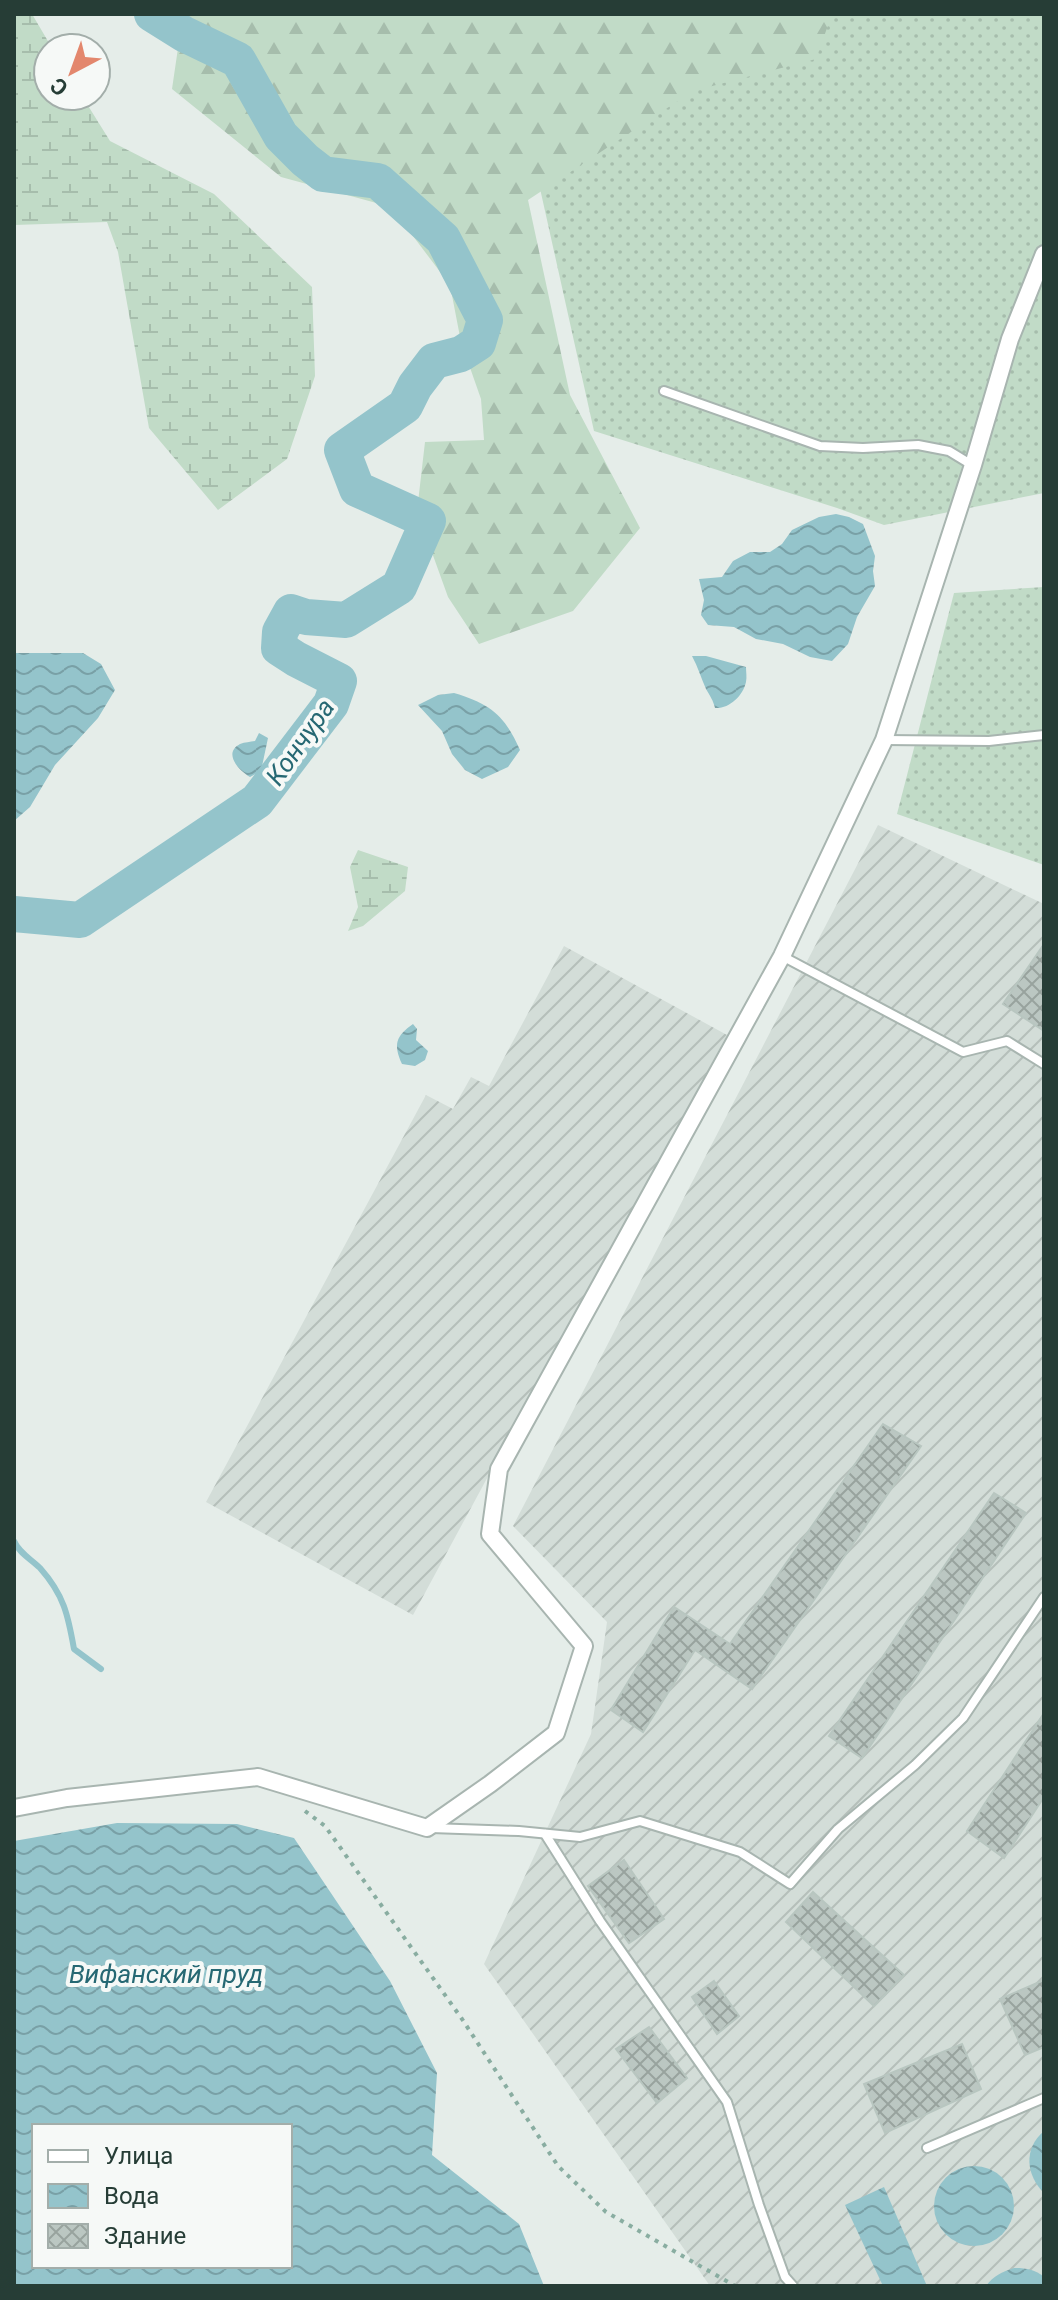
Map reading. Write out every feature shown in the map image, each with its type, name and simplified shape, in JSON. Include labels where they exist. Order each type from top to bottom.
[{"type":"street","points":[[14,1808],[67,1798],[258,1777],[427,1828],[556,1733],[584,1646],[490,1534],[499,1469],[782,956],[884,740],[973,465],[1010,339],[1044,254]]},
{"type":"lane","points":[[664,391],[820,446],[863,448],[918,445],[949,451],[973,465]]},
{"type":"lane","points":[[884,740],[989,741],[1044,735]]},
{"type":"lane","points":[[782,956],[963,1052],[1007,1041],[1044,1064]]},
{"type":"lane","points":[[427,1828],[580,1837],[640,1821],[740,1852],[790,1884],[838,1829],[915,1765],[963,1718],[1044,1597]]},
{"type":"lane","points":[[545,1834],[600,1921],[727,2102],[759,2205],[785,2277],[793,2286]]},
{"type":"lane","points":[[927,2148],[1044,2098]]},
{"type":"path","points":[[303,1810],[325,1826],[462,2019],[558,2166],[606,2212],[735,2286]]},
{"type":"shaded area","points":[[878,825],[1044,904],[1044,2286],[710,2286],[484,1964],[591,1734],[607,1622],[513,1526]]},
{"type":"shaded area","points":[[564,946],[727,1035],[413,1615],[206,1502],[426,1095],[453,1109],[471,1077],[489,1086]]},
{"type":"green space","points":[[14,14],[32,14],[43,32],[32,32],[32,112],[92,112],[110,141],[214,194],[312,287],[315,376],[287,459],[218,510],[149,428],[118,252],[107,222],[14,225]]},
{"type":"green space","points":[[183,14],[832,14],[816,59],[693,91],[528,200],[570,395],[640,528],[573,611],[479,644],[448,597],[417,511],[425,442],[484,440],[481,399],[461,342],[450,285],[391,207],[281,177],[172,89]]},
{"type":"green space","points":[[711,14],[1044,14],[1044,493],[884,525],[594,431],[537,175]]},
{"type":"green space","points":[[1044,587],[1044,865],[897,814],[954,593]]},
{"type":"green space","points":[[358,850],[408,867],[405,891],[363,926],[348,931],[358,907],[350,867]]},
{"type":"water","points":[[836,514],[863,524],[875,556],[875,586],[857,617],[848,644],[832,661],[810,657],[783,644],[756,639],[734,627],[708,625],[701,615],[704,600],[699,579],[722,577],[733,561],[750,552],[770,552],[782,544],[792,530],[819,517]]},
{"type":"water","points":[[14,653],[83,653],[101,664],[115,690],[98,718],[55,765],[30,807],[14,821]]},
{"type":"water","points":[[692,656],[706,656],[746,667],[746,682],[739,697],[730,704],[715,708]]},
{"type":"water","points":[[454,693],[487,707],[509,728],[520,750],[508,767],[482,779],[465,770],[452,754],[442,731],[418,705],[438,695]]},
{"type":"water","points":[[259,733],[268,738],[261,771],[250,777],[237,766],[233,752],[240,744],[255,741]]},
{"type":"water","points":[[413,1024],[417,1029],[416,1040],[428,1051],[425,1060],[415,1066],[402,1064],[397,1046],[403,1032]]},
{"type":"water","name":"Вифанский пруд","points":[[117,1823],[237,1824],[294,1838],[390,1981],[437,2073],[432,2155],[519,2224],[544,2286],[14,2286],[14,1841]]},
{"type":"water","points":[[1044,2131],[1044,2193],[1033,2178],[1029,2162],[1033,2146]]},
{"type":"water","points":[[974,2166],[989,2169],[1002,2178],[1011,2191],[1014,2206],[1011,2221],[1002,2234],[989,2243],[974,2246],[959,2243],[946,2234],[937,2221],[934,2206],[937,2191],[946,2178],[959,2169]]},
{"type":"water","points":[[884,2187],[927,2286],[883,2286],[845,2205]]},
{"type":"water","points":[[1014,2268],[1041,2274],[1044,2286],[986,2286],[998,2275]]},
{"type":"building","points":[[1044,944],[1044,1031],[1003,1004]]},
{"type":"building","points":[[883,1424],[921,1446],[752,1689],[695,1650],[643,1732],[611,1710],[674,1607],[730,1644]]},
{"type":"building","points":[[994,1493],[1026,1513],[862,1758],[829,1736]]},
{"type":"building","points":[[1044,1713],[1044,1797],[1004,1858],[967,1831]]},
{"type":"building","points":[[624,1860],[664,1919],[629,1943],[588,1886]]},
{"type":"building","points":[[813,1892],[904,1975],[874,2006],[786,1922]]},
{"type":"building","points":[[1044,1980],[1044,2047],[1025,2055],[1000,1999]]},
{"type":"building","points":[[714,1981],[739,2016],[717,2034],[692,1997]]},
{"type":"building","points":[[649,2027],[687,2078],[657,2103],[616,2049]]},
{"type":"building","points":[[962,2044],[981,2089],[885,2133],[864,2084]]},
{"type":"waterway","name":"Кончура","points":[[14,914],[80,920],[257,801],[331,704],[339,681],[279,648],[280,632],[291,612],[306,617],[346,620],[399,587],[428,521],[357,489],[342,450],[405,406],[415,386],[434,361],[461,354],[478,343],[485,320],[443,239],[378,181],[323,174],[281,136],[238,60],[184,34],[152,14]]},
{"type":"waterway","points":[[14,1541],[55,1587],[67,1616],[74,1649],[101,1669]]}]
